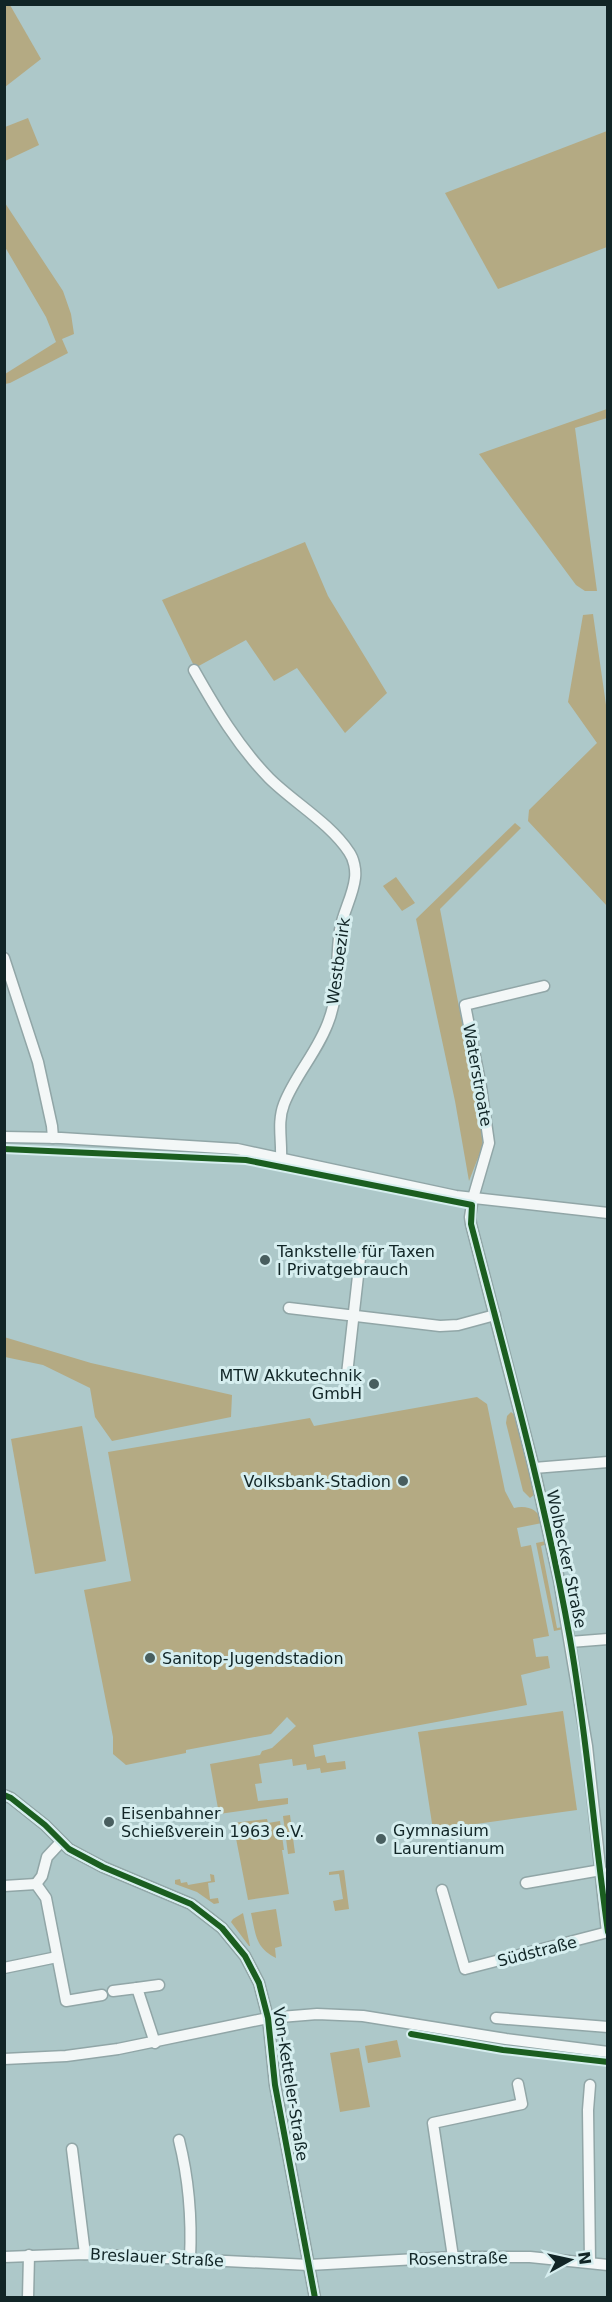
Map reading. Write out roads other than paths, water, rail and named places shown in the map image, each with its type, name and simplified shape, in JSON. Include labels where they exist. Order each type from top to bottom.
[{"type":"street","name":"Westbezirk","points":[[194,670],[235,739],[270,778],[338,838],[351,854],[354,865],[353,889],[340,929],[336,984],[330,1018],[325,1032],[284,1104],[279,1129],[281,1158]]},
{"type":"street","points":[[4,958],[38,1062],[53,1138]]},
{"type":"street","name":"Waterstroate","points":[[474,1198],[489,1143],[465,1005],[544,986]]},
{"type":"street","points":[[4,1137],[225,1147],[456,1196],[608,1214]]},
{"type":"street","name":"Wolbecker Straße","points":[[474,1198],[471,1224],[534,1468],[570,1642],[587,1746],[607,1932]]},
{"type":"street","points":[[347,1374],[360,1258]]},
{"type":"street","points":[[289,1308],[451,1326],[495,1315]]},
{"type":"street","points":[[534,1468],[608,1462]]},
{"type":"street","points":[[570,1642],[608,1639]]},
{"type":"street","name":"Von-Ketteler-Straße","points":[[4,1795],[45,1825],[69,1850],[87,1860],[182,1899],[222,1928],[245,1956],[262,1989],[268,2018],[275,2085],[315,2298]]},
{"type":"street","points":[[4,1886],[36,1884],[42,1876],[46,1857],[61,1842]]},
{"type":"street","points":[[526,1883],[601,1870]]},
{"type":"street","points":[[36,1884],[46,1898],[66,2001],[102,1995]]},
{"type":"street","name":"Südstraße","points":[[442,1890],[465,1969],[607,1932]]},
{"type":"street","points":[[4,1968],[57,1957]]},
{"type":"street","points":[[113,1991],[159,1985]]},
{"type":"street","points":[[136,1988],[155,2043]]},
{"type":"street","points":[[4,2059],[66,2056],[155,2043],[268,2018],[317,2014],[363,2016],[506,2039],[608,2052]]},
{"type":"street","points":[[496,2018],[608,2026]]},
{"type":"street","points":[[453,2257],[433,2123],[522,2104],[518,2084]]},
{"type":"street","points":[[590,2085],[588,2110],[590,2262]]},
{"type":"street","points":[[179,2140],[191,2207],[190,2259]]},
{"type":"street","points":[[72,2150],[85,2254]]},
{"type":"street","name":"Breslauer Straße","points":[[4,2257],[85,2254],[309,2265]]},
{"type":"street","points":[[28,2298],[29,2255]]},
{"type":"street","name":"Rosenstraße","points":[[309,2265],[453,2257],[530,2257],[608,2265]]},
{"type":"place","name":"Tankstelle für Taxen I Privatgebrauch","points":[[265,1260]]},
{"type":"place","name":"MTW Akkutechnik GmbH","points":[[374,1384]]},
{"type":"place","name":"Volksbank-Stadion","points":[[403,1481]]},
{"type":"place","name":"Sanitop-Jugendstadion","points":[[150,1658]]},
{"type":"place","name":"Eisenbahner Schießverein 1963 e.V.","points":[[109,1822]]},
{"type":"place","name":"Gymnasium Laurentianum","points":[[381,1839]]}]
